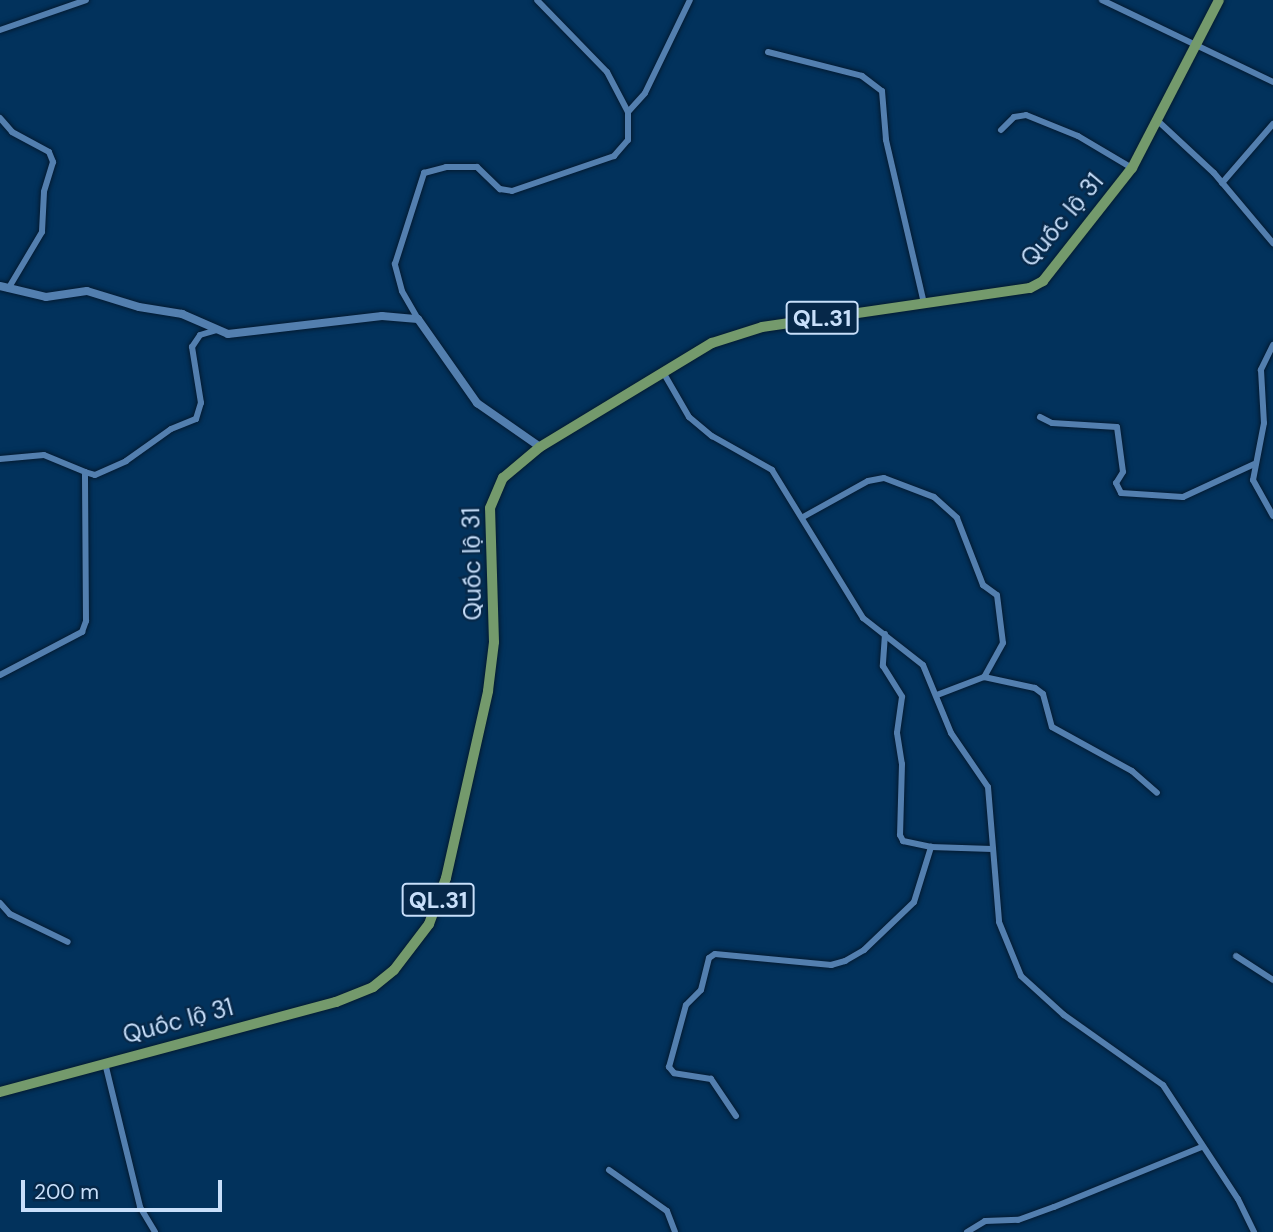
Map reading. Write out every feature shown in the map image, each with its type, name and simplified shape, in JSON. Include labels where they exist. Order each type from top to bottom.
[{"type":"highway","name":"Quốc lộ 31","points":[[0,1092],[354,995],[373,987],[413,950],[429,925],[446,878],[488,691],[494,642],[491,498],[503,478],[540,447],[712,343],[762,327],[1030,288],[1052,273],[1132,168],[1219,0]]},
{"type":"street","points":[[0,30],[86,0]]},
{"type":"street","points":[[537,0],[599,62],[628,112],[628,140],[614,156],[512,191],[500,189],[477,167],[446,167],[424,173],[395,264],[402,291],[418,319],[477,403],[540,447]]},
{"type":"street","points":[[628,112],[645,93],[690,0]]},
{"type":"street","points":[[1102,0],[1273,82]]},
{"type":"street","points":[[768,52],[862,76],[882,91],[886,140],[924,303]]},
{"type":"street","points":[[1001,130],[1014,117],[1026,115],[1078,136],[1132,168]]},
{"type":"street","points":[[0,118],[12,132],[49,152],[53,162],[44,192],[42,232],[4,288],[46,297],[87,291],[139,307],[182,314],[216,330],[240,334],[382,316],[418,319]]},
{"type":"street","points":[[1158,121],[1222,183],[1273,243]]},
{"type":"street","points":[[1222,183],[1273,124]]},
{"type":"street","points":[[0,459],[44,455],[95,475],[126,461],[171,429],[197,419],[201,403],[192,347],[201,335],[216,330]]},
{"type":"street","points":[[1273,345],[1261,370],[1264,423],[1254,464],[1254,487],[1273,516]]},
{"type":"street","points":[[663,372],[689,417],[712,436],[772,470],[863,618],[923,665],[951,733],[988,787],[999,922],[1021,976],[1064,1015],[1156,1078],[1178,1104],[1202,1147],[1238,1199],[1254,1232]]},
{"type":"street","points":[[1040,418],[1117,427],[1123,472],[1116,483],[1121,493],[1183,497],[1254,464]]},
{"type":"street","points":[[0,675],[78,635],[86,626],[85,472]]},
{"type":"street","points":[[803,517],[877,478],[942,502],[961,525],[983,585],[997,595],[1003,643],[984,677]]},
{"type":"street","points":[[884,634],[883,666],[902,697],[897,733],[902,764],[900,835],[903,841],[932,847],[992,849]]},
{"type":"street","points":[[937,695],[984,677],[1035,688],[1046,700],[1045,716],[1052,727],[1132,771],[1157,793]]},
{"type":"street","points":[[736,1116],[711,1079],[674,1073],[669,1067],[686,1005],[701,990],[709,958],[715,954],[760,956],[831,965],[854,957],[914,902],[932,847]]},
{"type":"street","points":[[0,903],[10,914],[68,942]]},
{"type":"street","points":[[1236,956],[1273,980]]},
{"type":"street","points":[[104,1063],[135,1189],[152,1231]]},
{"type":"street","points":[[967,1232],[985,1221],[1018,1220],[1055,1207],[1202,1147]]},
{"type":"street","points":[[610,1170],[667,1211],[675,1232]]}]
